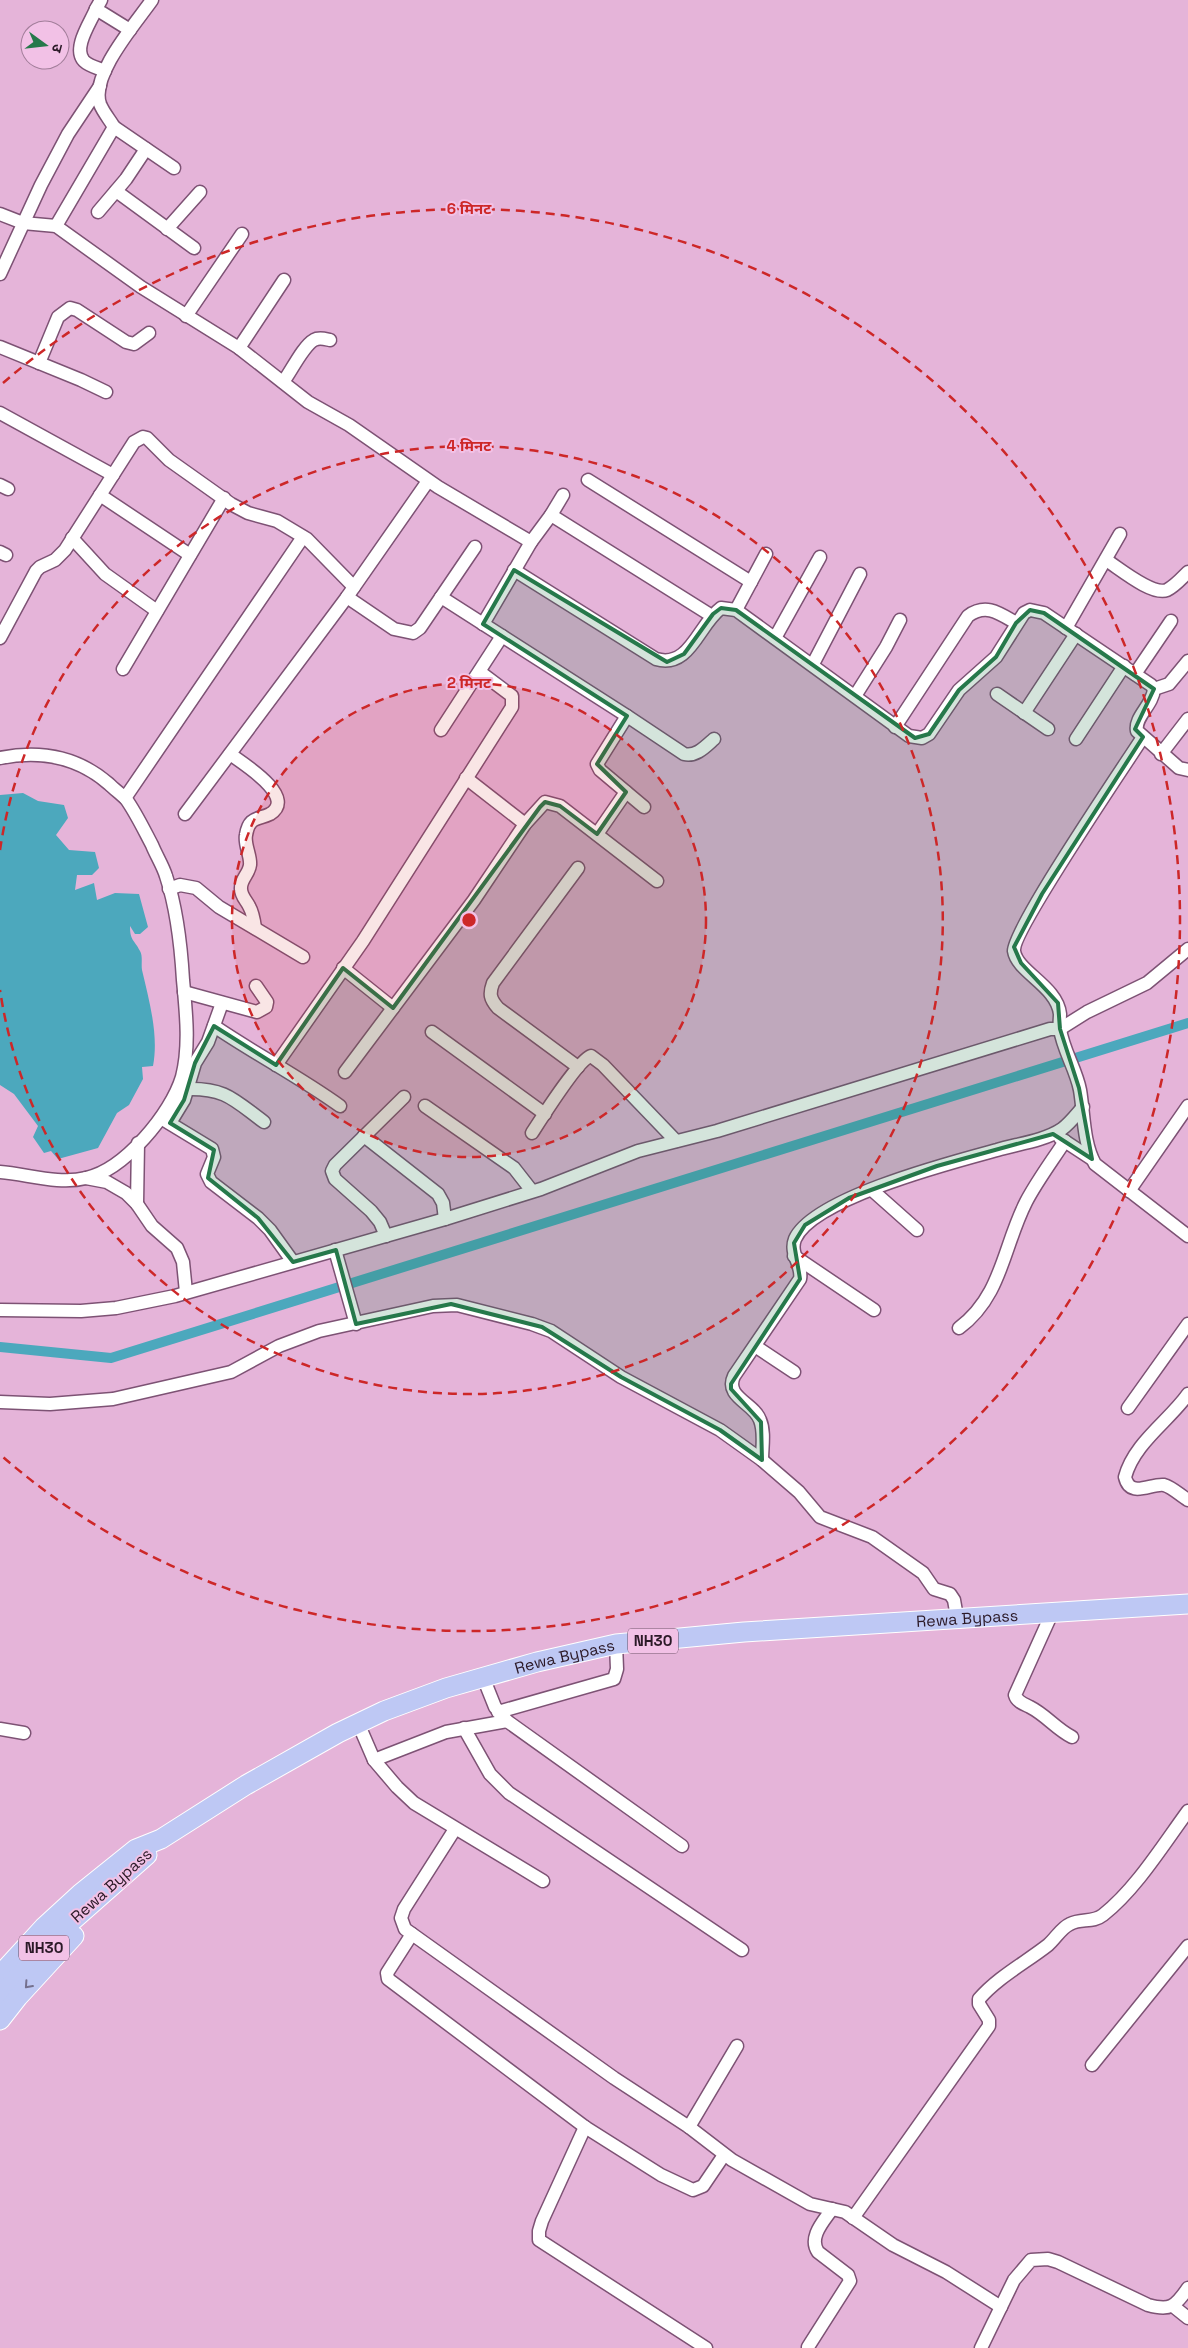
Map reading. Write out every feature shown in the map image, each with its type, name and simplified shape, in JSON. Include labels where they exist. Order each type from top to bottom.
[{"type":"highway","name":"Rewa Bypass","points":[[0,1975],[14,1958],[85,1899],[136,1849],[161,1838],[246,1785],[358,1723],[412,1700],[482,1677],[616,1644],[744,1632],[957,1617],[1188,1604]]},
{"type":"highway","name":"Rewa Bypass","points":[[0,1997],[85,1899],[142,1860],[161,1838]]},
{"type":"highway","points":[[0,1954],[80,1878],[103,1860],[117,1853],[136,1849]]},
{"type":"highway","points":[[0,2020],[66,1942],[104,1908],[129,1870]]},
{"type":"street","points":[[0,274],[23,223],[68,134],[100,86],[105,71],[130,30],[152,0]]},
{"type":"street","points":[[105,71],[89,65],[79,53],[80,46],[98,5],[130,30]]},
{"type":"street","points":[[100,86],[100,104],[114,128],[174,168]]},
{"type":"street","points":[[56,226],[114,128]]},
{"type":"street","points":[[98,212],[116,191],[146,149]]},
{"type":"street","points":[[116,191],[194,248]]},
{"type":"street","points":[[167,229],[200,192]]},
{"type":"street","points":[[0,214],[23,223],[56,226],[186,316],[239,348],[308,402],[349,425],[428,480],[531,542]]},
{"type":"street","points":[[186,316],[242,234]]},
{"type":"street","points":[[239,348],[284,280]]},
{"type":"street","points":[[39,363],[58,317],[70,308],[77,310],[126,342],[134,344],[149,333]]},
{"type":"street","points":[[283,382],[314,340],[321,338],[330,340]]},
{"type":"street","points":[[0,347],[106,392]]},
{"type":"street","points":[[0,413],[113,475]]},
{"type":"street","points":[[0,638],[36,571],[40,567],[56,560],[134,442],[143,437],[148,438],[169,460],[224,498],[248,513],[277,521],[303,537],[323,553],[351,592],[394,629],[413,633],[420,628],[475,547]]},
{"type":"street","points":[[185,814],[351,592],[428,480]]},
{"type":"street","points":[[588,480],[751,582]]},
{"type":"street","points":[[100,495],[190,555]]},
{"type":"street","points":[[483,624],[531,542],[563,495]]},
{"type":"street","points":[[123,669],[224,498]]},
{"type":"street","points":[[551,515],[712,616]]},
{"type":"street","points":[[1024,713],[1071,631],[1120,534]]},
{"type":"street","points":[[125,798],[303,537]]},
{"type":"street","points":[[72,538],[106,574],[157,611]]},
{"type":"street","points":[[736,610],[766,554]]},
{"type":"street","points":[[775,638],[820,557]]},
{"type":"street","points":[[1106,560],[1149,588],[1160,591],[1167,590],[1176,584],[1188,572]]},
{"type":"street","points":[[514,570],[656,659],[667,662],[675,660],[684,654],[712,616],[721,608],[736,610],[813,664],[895,727],[915,738],[922,738],[929,734],[959,690],[996,657],[1024,613],[1037,610],[1124,666],[1154,690]]},
{"type":"street","points":[[813,664],[860,574]]},
{"type":"street","points":[[441,597],[684,754],[691,756],[714,739]]},
{"type":"street","points":[[895,727],[968,616],[977,610],[986,608],[996,611],[1016,623]]},
{"type":"street","points":[[855,696],[886,647],[900,620]]},
{"type":"street","points":[[1135,674],[1172,621]]},
{"type":"street","points":[[441,730],[502,636]]},
{"type":"street","points":[[1154,690],[1169,684],[1188,661]]},
{"type":"street","points":[[1076,739],[1124,666]]},
{"type":"street","points":[[276,1065],[343,968],[512,707],[513,700],[509,693],[480,672]]},
{"type":"street","points":[[1154,690],[1151,702],[1136,726],[1137,732],[1179,768],[1188,770]]},
{"type":"street","points":[[997,694],[1048,729]]},
{"type":"street","points":[[627,716],[597,764],[600,770],[644,807]]},
{"type":"street","points":[[1161,754],[1188,719]]},
{"type":"street","points":[[1092,1159],[1080,1088],[1061,1033],[1058,1004],[1050,991],[1021,963],[1015,954],[1014,947],[1042,894],[1143,737]]},
{"type":"street","points":[[0,758],[38,754],[67,759],[85,767],[103,779],[125,798],[166,875],[176,920],[184,992],[186,1056],[182,1077],[165,1120]]},
{"type":"street","points":[[230,754],[272,787],[277,795],[274,809],[269,814],[259,816],[252,822],[246,836],[250,866],[240,888],[253,915],[254,928]]},
{"type":"street","points":[[466,778],[526,824]]},
{"type":"street","points":[[597,834],[626,792]]},
{"type":"street","points":[[345,1072],[474,900],[526,824],[545,802],[553,802],[560,806],[657,881]]},
{"type":"street","points":[[578,868],[493,983],[490,992],[491,1001],[498,1008],[578,1067]]},
{"type":"street","points":[[169,889],[180,886],[196,888],[219,907],[303,957]]},
{"type":"street","points":[[1061,1033],[1147,983],[1188,949]]},
{"type":"street","points":[[343,968],[393,1008]]},
{"type":"street","points":[[184,992],[257,1012],[262,1011],[267,1002],[256,986]]},
{"type":"street","points":[[86,1178],[117,1163],[165,1120],[180,1110],[195,1063],[208,1042],[222,1003]]},
{"type":"street","points":[[214,1026],[310,1084],[340,1106]]},
{"type":"street","points":[[0,1310],[80,1311],[116,1308],[186,1292],[293,1262],[336,1254],[386,1236],[532,1191],[638,1151],[717,1131],[1050,1029],[1061,1033]]},
{"type":"street","points":[[432,1032],[545,1114]]},
{"type":"street","points":[[532,1133],[586,1057],[595,1058],[676,1141]]},
{"type":"street","points":[[187,1089],[206,1089],[227,1095],[264,1122]]},
{"type":"street","points":[[386,1236],[376,1216],[335,1180],[332,1174],[335,1165],[404,1097]]},
{"type":"street","points":[[425,1106],[514,1168],[532,1191]]},
{"type":"street","points":[[1129,1191],[1188,1106]]},
{"type":"street","points":[[762,1460],[762,1429],[759,1416],[731,1387],[734,1376],[800,1279],[800,1271],[794,1256],[796,1238],[816,1216],[837,1203],[937,1166],[1053,1134],[1070,1122],[1082,1107]]},
{"type":"street","points":[[165,1120],[212,1148],[214,1157],[207,1174],[211,1182],[258,1218],[270,1230],[293,1262]]},
{"type":"street","points":[[1053,1134],[1092,1159],[1099,1168],[1188,1236]]},
{"type":"street","points":[[364,1136],[438,1194],[443,1203],[445,1219]]},
{"type":"street","points":[[959,1328],[981,1309],[995,1283],[1026,1202],[1065,1141]]},
{"type":"street","points":[[137,1204],[138,1143]]},
{"type":"street","points":[[0,1172],[58,1180],[86,1178],[116,1186],[137,1204],[152,1226],[171,1241],[181,1254],[186,1292]]},
{"type":"street","points":[[872,1190],[918,1230]]},
{"type":"street","points":[[336,1254],[355,1318]]},
{"type":"street","points":[[794,1256],[874,1310]]},
{"type":"street","points":[[0,1402],[87,1403],[170,1387],[231,1372],[279,1346],[355,1318],[451,1304],[542,1327],[562,1337],[620,1377],[720,1430],[762,1460],[799,1492],[820,1517],[872,1537],[923,1573],[934,1589],[950,1594],[954,1600],[957,1617]]},
{"type":"street","points":[[1128,1408],[1188,1324]]},
{"type":"street","points":[[755,1346],[794,1372]]},
{"type":"street","points":[[1188,1394],[1154,1431],[1129,1468],[1126,1477],[1128,1484],[1136,1489],[1162,1485],[1188,1500]]},
{"type":"street","points":[[1052,1613],[1015,1695],[1018,1701],[1037,1711],[1057,1729],[1072,1737]]},
{"type":"street","points":[[374,1760],[424,1739],[502,1716],[614,1679],[618,1670],[616,1644]]},
{"type":"street","points":[[482,1677],[502,1716],[682,1846]]},
{"type":"street","points":[[358,1723],[374,1760],[397,1787],[414,1803],[543,1881]]},
{"type":"street","points":[[464,1728],[490,1774],[509,1793],[742,1950]]},
{"type":"street","points":[[0,1729],[24,1734]]},
{"type":"street","points":[[853,2218],[989,2026],[989,2020],[979,2004],[979,1999],[1014,1968],[1051,1942],[1066,1926],[1098,1918],[1112,1908],[1144,1871],[1188,1811]]},
{"type":"street","points":[[455,1829],[402,1915],[402,1924],[412,1934],[614,2078],[689,2127],[724,2155],[802,2200],[845,2212],[892,2245],[946,2272],[1001,2307]]},
{"type":"street","points":[[412,1934],[387,1972],[388,1979],[585,2127],[661,2175],[693,2190],[703,2186],[724,2155]]},
{"type":"street","points":[[1092,2065],[1188,1946]]},
{"type":"street","points":[[689,2127],[737,2046]]},
{"type":"street","points":[[585,2127],[542,2221],[539,2231],[540,2240],[706,2348]]},
{"type":"street","points":[[808,2347],[850,2281],[848,2275],[814,2247],[816,2234],[832,2209]]},
{"type":"street","points":[[981,2348],[1014,2280],[1031,2260],[1040,2258],[1058,2262],[1148,2305],[1160,2308],[1173,2306],[1188,2288]]},
{"type":"street","points":[[1173,2306],[1188,2318]]},
{"type":"highlighted area","points":[[514,570],[667,662],[684,654],[713,614],[721,608],[736,610],[915,738],[929,734],[959,690],[996,657],[1016,623],[1030,610],[1044,613],[1154,689],[1135,729],[1143,737],[1042,894],[1014,947],[1021,963],[1058,1003],[1060,1029],[1079,1088],[1092,1159],[1053,1134],[937,1166],[849,1198],[805,1225],[794,1243],[800,1279],[731,1384],[731,1389],[761,1422],[762,1460],[720,1430],[621,1377],[542,1327],[451,1304],[356,1324],[336,1250],[293,1262],[258,1218],[208,1178],[214,1150],[170,1123],[184,1100],[195,1063],[214,1026],[276,1065],[343,968],[393,1008],[545,802],[560,806],[597,834],[626,792],[597,764],[627,716],[483,624]]},
{"type":"water","points":[[23,793],[38,801],[64,805],[68,818],[56,835],[69,850],[95,852],[99,868],[92,875],[77,875],[75,890],[94,883],[97,900],[115,893],[139,894],[148,927],[140,934],[135,934],[130,926],[130,931],[141,953],[142,970],[148,993],[155,1042],[153,1066],[142,1067],[143,1079],[129,1105],[117,1113],[98,1148],[58,1159],[51,1151],[44,1153],[33,1137],[38,1126],[14,1094],[0,1085],[0,795]]},
{"type":"waterway","points":[[0,1347],[111,1358],[1188,1023]]}]
